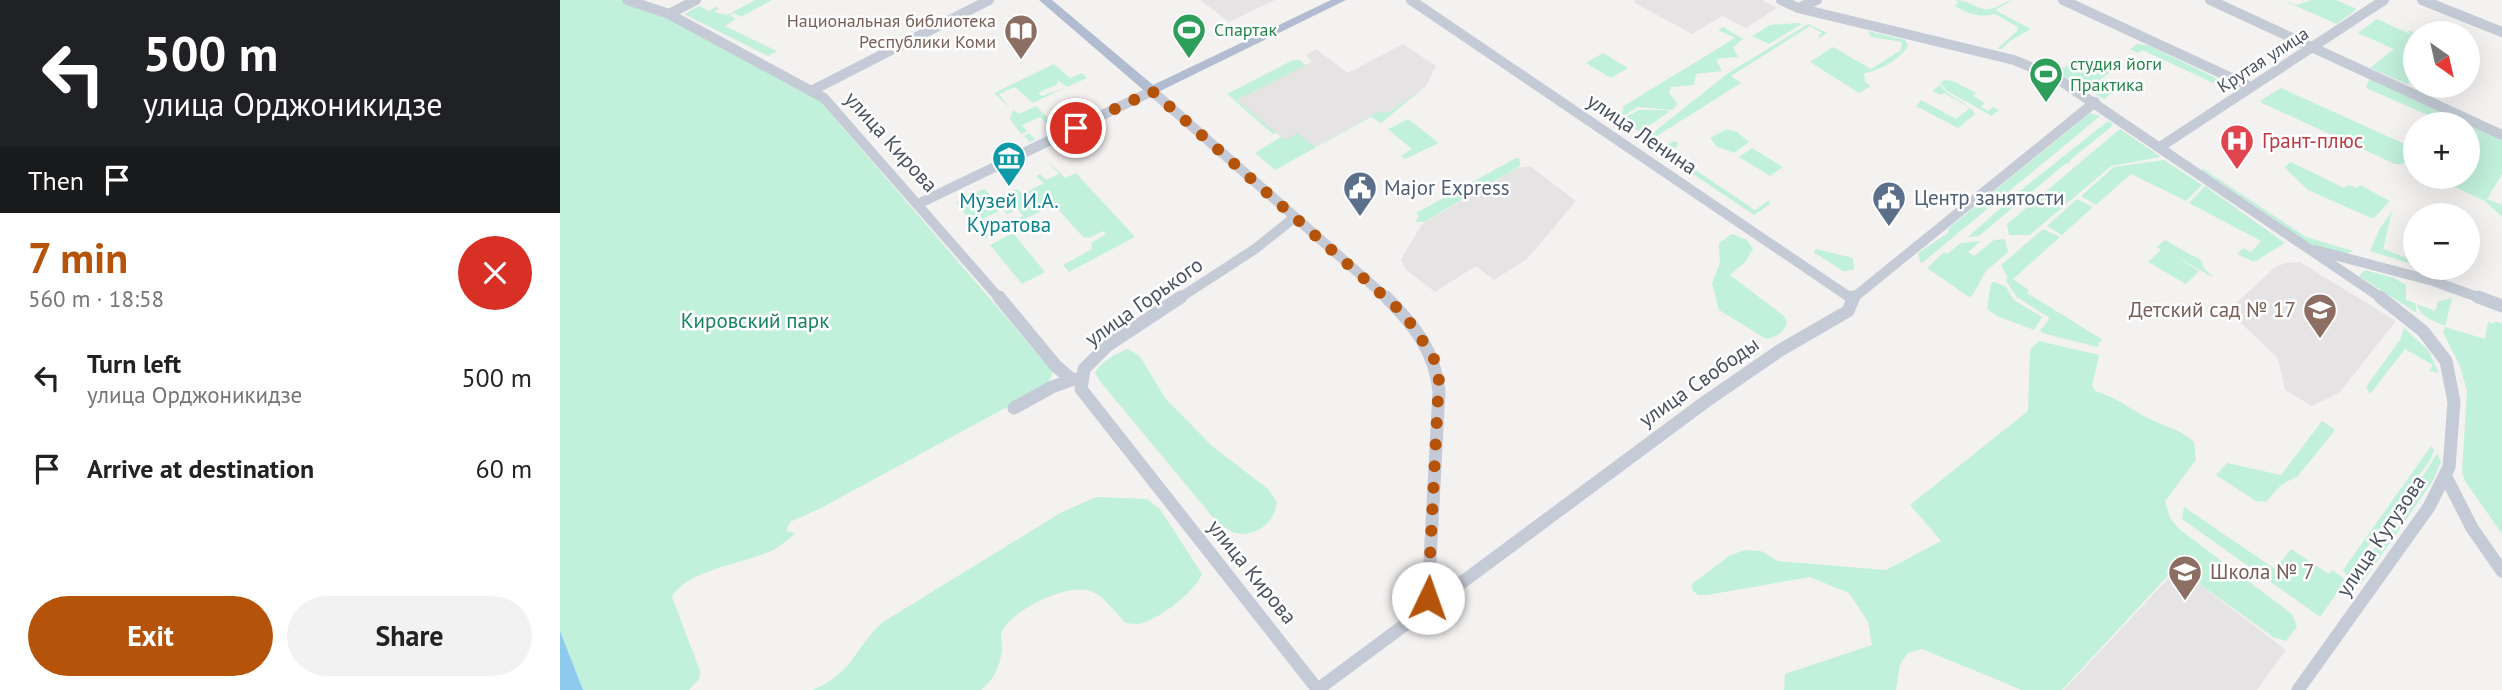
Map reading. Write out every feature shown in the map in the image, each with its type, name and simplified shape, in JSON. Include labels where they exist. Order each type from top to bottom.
[{"type":"main road","points":[[1045,0],[1152,91],[1340,0]]},
{"type":"street","name":"улица Кирова","points":[[627,0],[669,14],[813,90],[859,136],[1056,366],[1076,379],[1083,394],[1318,690]]},
{"type":"street","points":[[669,14],[696,0]]},
{"type":"street","points":[[813,90],[989,0]]},
{"type":"street","name":"улица Ленина","points":[[1411,0],[1852,299]]},
{"type":"street","name":"улица Кутузова","points":[[1782,0],[1798,8],[2014,60],[2055,77],[2411,320],[2428,335],[2446,361],[2453,397],[2452,444],[2446,477],[2429,507],[2298,690]]},
{"type":"street","points":[[1798,8],[1817,0]]},
{"type":"street","points":[[2063,0],[2251,87]]},
{"type":"street","points":[[2210,0],[2501,132]]},
{"type":"street","name":"Крутая улица","points":[[2160,147],[2384,0]]},
{"type":"street","points":[[2422,0],[2502,32]]},
{"type":"street","points":[[918,204],[1152,91],[1404,314],[1437,366],[1440,391],[1428,598],[1431,604]]},
{"type":"street","name":"улица Свободы","points":[[1318,690],[1705,402],[1779,351],[1841,316],[1848,310],[1852,299],[2095,102]]},
{"type":"street","name":"улица Горького","points":[[1013,408],[1076,379],[1108,345],[1255,249],[1295,217]]},
{"type":"street","points":[[2308,249],[2433,281],[2502,306]]},
{"type":"street","points":[[2446,477],[2467,519],[2502,571]]},
{"type":"shaded area","points":[[1200,0],[1275,0],[1229,22]]},
{"type":"shaded area","points":[[1762,0],[1777,8],[1746,28],[1722,16],[1692,34],[1633,2]]},
{"type":"shaded area","points":[[1403,44],[1436,66],[1426,86],[1388,113],[1378,112],[1314,147],[1285,140],[1237,100],[1312,62],[1306,55],[1316,49],[1348,73]]},
{"type":"shaded area","points":[[1530,166],[1576,201],[1527,259],[1494,280],[1476,266],[1435,292],[1405,269],[1401,259],[1422,224],[1517,168]]},
{"type":"shaded area","name":"Детский сад № 17","points":[[2300,262],[2396,321],[2339,393],[2312,406],[2285,390],[2278,358],[2228,311],[2274,268],[2285,263]]},
{"type":"shaded area","name":"Школа № 7","points":[[2178,568],[2286,650],[2257,690],[2064,690]]},
{"type":"green space","name":"Кировский парк","points":[[560,0],[620,0],[657,13],[819,100],[1053,372],[1048,383],[1042,388],[821,508],[790,522],[786,531],[796,533],[776,548],[703,574],[679,588],[672,597],[700,671],[700,678],[689,690],[583,690],[560,631]]},
{"type":"green space","points":[[755,0],[772,0],[741,17],[734,13],[729,15],[736,19],[725,26],[777,51],[768,56],[684,14],[699,6],[709,11],[716,7],[719,8],[714,12],[727,15]]},
{"type":"green space","points":[[1955,0],[1988,9],[2013,0],[1995,10],[2031,29],[2002,49],[1997,49],[2018,27],[1995,14],[1974,15],[1954,6],[1959,3]]},
{"type":"green space","points":[[2282,0],[2297,5],[2312,0],[2336,0],[2357,9],[2337,24]]},
{"type":"green space","points":[[2377,19],[2403,31],[2403,82],[2370,68],[2394,49],[2358,33]]},
{"type":"green space","points":[[1802,24],[1769,44],[1752,36],[1770,25]]},
{"type":"green space","points":[[1808,24],[1827,33],[1820,37],[1818,36],[1822,33],[1810,26],[1731,76],[1741,83],[1652,139],[1663,147],[1674,141],[1678,143],[1677,147],[1665,154],[1644,140],[1727,74]]},
{"type":"green space","points":[[1723,27],[1743,39],[1733,47],[1738,57],[1716,59],[1722,71],[1696,74],[1694,85],[1671,87],[1669,93],[1678,104],[1672,110],[1638,107],[1620,118],[1615,115],[1624,110],[1622,107],[1735,38],[1718,30]]},
{"type":"green space","points":[[1868,31],[1905,40],[1908,45],[1901,55],[1889,64],[1864,73],[1865,82],[1871,86],[1859,93],[1810,62],[1833,47],[1871,69],[1901,50],[1902,42],[1871,37]]},
{"type":"green space","points":[[2137,44],[2148,45],[2228,84],[2224,88],[2142,50],[2138,53],[2130,49]]},
{"type":"green space","points":[[1603,53],[1628,68],[1611,78],[1586,63]]},
{"type":"green space","points":[[1293,60],[1299,60],[1306,65],[1237,100],[1277,133],[1273,134],[1227,94]]},
{"type":"green space","points":[[2074,60],[2085,60],[2110,72],[2095,84],[2113,92],[2104,99],[2050,69],[2056,64],[2064,68]]},
{"type":"green space","points":[[1054,64],[1070,78],[1082,73],[1087,78],[1067,87],[1057,80],[1058,84],[1038,93],[1042,96],[1064,88],[1033,103],[1015,87],[999,94],[1010,108],[994,93]]},
{"type":"green space","points":[[1945,80],[1953,81],[1976,93],[1973,96],[1985,103],[1981,107],[1988,111],[1993,107],[1999,110],[1992,116],[1947,91],[1940,83]]},
{"type":"green space","points":[[2369,80],[2376,80],[2403,92],[2403,98],[2416,98],[2447,112],[2421,112],[2366,88]]},
{"type":"green space","points":[[1940,85],[1970,108],[1944,93],[1941,95],[1932,91]]},
{"type":"green space","points":[[1426,86],[1381,123],[1371,117],[1275,170],[1255,153],[1281,137],[1286,140],[1298,133],[1315,147],[1378,112],[1388,113]]},
{"type":"green space","points":[[2281,88],[2403,143],[2403,164],[2395,164],[2262,103],[2261,100]]},
{"type":"green space","points":[[1921,100],[1956,119],[1970,108],[1975,114],[1958,128],[1916,106]]},
{"type":"green space","points":[[1036,106],[1058,128],[1053,131],[1040,117],[1022,125],[1027,131],[1021,134],[1010,119],[1013,110],[1019,114]]},
{"type":"green space","points":[[1639,110],[1669,112],[1640,132],[1622,119]]},
{"type":"green space","points":[[2090,113],[2100,116],[1922,263],[1920,261],[1918,253],[1948,233],[1949,228]]},
{"type":"green space","points":[[1408,119],[1439,143],[1405,159],[1401,156],[1412,149],[1388,129]]},
{"type":"green space","points":[[2108,121],[2113,124],[2110,128],[2070,160],[2070,163],[2065,164],[1979,236],[1968,237],[2021,190]]},
{"type":"green space","points":[[2480,128],[2502,138],[2502,174],[2487,199],[2502,205],[2502,217],[2485,201],[2459,189],[2480,189]]},
{"type":"green space","points":[[1727,129],[1737,132],[1749,142],[1734,153],[1716,146],[1710,138]]},
{"type":"green space","points":[[2120,129],[2161,157],[2111,166],[2030,235],[2009,235],[2007,224]]},
{"type":"green space","points":[[1029,133],[1035,139],[1044,135],[1030,142],[1024,136]]},
{"type":"green space","points":[[1752,148],[1783,167],[1770,176],[1739,157]]},
{"type":"green space","points":[[1676,157],[1755,210],[1769,200],[1770,204],[1754,215],[1672,160]]},
{"type":"green space","points":[[1516,158],[1520,159],[1520,166],[1424,222],[1415,222],[1419,216],[1416,213]]},
{"type":"green space","points":[[1046,159],[1065,178],[1076,173],[1135,237],[1069,272],[1063,265],[1092,249],[1091,243],[1106,234],[1103,231],[1089,238],[1083,237],[1056,207],[1049,207],[999,232],[997,229],[1023,216],[1018,209],[1007,214],[1003,209],[975,223],[985,236],[993,233],[984,239],[956,202],[984,189],[1001,204],[1010,199],[1007,194],[1017,189],[1022,194],[1044,183],[1036,176],[1040,174],[1046,180],[1059,174]]},
{"type":"green space","points":[[2164,160],[2202,185],[2186,201],[2131,174],[2096,205],[2081,196],[2114,167]]},
{"type":"green space","points":[[2291,162],[2344,188],[2349,185],[2357,188],[2360,185],[2390,201],[2371,218],[2308,190],[2284,167]]},
{"type":"green space","points":[[2202,168],[2306,237],[2353,251],[2346,254],[2316,248]]},
{"type":"green space","points":[[2205,186],[2285,243],[2254,262],[2237,254],[2243,248],[2251,252],[2261,241],[2189,203]]},
{"type":"green space","points":[[2077,199],[2093,207],[2062,235],[2047,226]]},
{"type":"green space","points":[[2392,211],[2383,249],[2403,256],[2403,261],[2370,251],[2380,228]]},
{"type":"green space","points":[[2043,229],[2060,237],[2013,279],[2029,290],[2027,293],[2103,340],[2098,347],[2042,333],[2040,330],[2049,320],[2048,317],[2017,297],[2006,281],[2007,276],[2001,265]]},
{"type":"green space","points":[[1013,233],[1045,272],[1022,284],[990,245]]},
{"type":"green space","points":[[1732,234],[1747,240],[1753,249],[1745,262],[1730,275],[1784,316],[1787,322],[1782,332],[1773,337],[1766,339],[1719,310],[1712,283],[1720,263],[1719,243]]},
{"type":"green space","points":[[2005,239],[2008,252],[1986,271],[1972,296],[1969,297],[1927,268],[1944,252],[1947,254],[1961,243],[1981,241],[1968,252],[1974,256],[1994,240]]},
{"type":"green space","points":[[2165,240],[2202,261],[2203,267],[2214,278],[2172,254],[2199,271],[2186,284],[2148,262],[2161,250],[2157,247]]},
{"type":"green space","points":[[1816,249],[1853,258],[1854,270],[1843,271],[1813,252]]},
{"type":"green space","points":[[2365,270],[2394,278],[2406,285],[2406,300],[2415,303],[2417,313],[2359,276]]},
{"type":"green space","points":[[1991,283],[2006,287],[2014,300],[2042,317],[2034,330],[1997,316],[1987,309]]},
{"type":"green space","points":[[2452,298],[2445,326],[2424,315],[2417,304],[2435,311],[2438,302]]},
{"type":"green space","points":[[2495,321],[2502,324],[2502,534],[2465,481],[2462,472],[2467,391],[2460,366],[2443,332],[2445,327],[2485,339],[2488,322],[2494,324]]},
{"type":"green space","points":[[2404,328],[2428,350],[2439,373],[2429,371],[2433,365],[2405,349],[2370,394],[2366,387],[2400,340]]},
{"type":"green space","points":[[2039,341],[2099,355],[2092,386],[2095,391],[2178,431],[2194,442],[2196,460],[2165,501],[2170,518],[2179,529],[2292,614],[2297,627],[2286,641],[2273,637],[2176,567],[2062,690],[2022,690],[1922,649],[1908,653],[1900,664],[1896,690],[1784,690],[1785,674],[1872,645],[1868,622],[1849,593],[1810,577],[1707,595],[1698,595],[1692,590],[1692,584],[1729,556],[1744,550],[1761,551],[1778,561],[1886,570],[1941,541],[1910,505],[2028,411],[2030,352]]},
{"type":"green space","points":[[1127,349],[1139,355],[1165,398],[1212,446],[1268,489],[1277,502],[1272,516],[1263,527],[1250,533],[1235,533],[1215,520],[1099,380],[1095,372],[1098,368]]},
{"type":"green space","points":[[2322,421],[2335,430],[2298,476],[2281,485],[2266,502],[2256,501],[2216,475],[2227,463],[2281,475]]},
{"type":"green space","points":[[2431,446],[2434,450],[2430,460],[2347,576],[2343,570]]},
{"type":"green space","points":[[2437,454],[2441,461],[2434,479],[2403,524],[2395,519]]},
{"type":"green space","points":[[1096,497],[1147,499],[1160,509],[1202,574],[1185,596],[1167,610],[1140,624],[1126,623],[1095,593],[1068,591],[1028,607],[1007,624],[1001,634],[1002,648],[998,666],[990,682],[981,690],[812,690],[826,684],[845,668],[883,622],[1062,512]]},
{"type":"green space","points":[[2184,507],[2275,569],[2291,549],[2329,574],[2332,570],[2346,580],[2320,617],[2182,519]]},
{"type":"green space","points":[[2393,522],[2401,527],[2361,584],[2353,578]]},
{"type":"water","points":[[560,631],[583,690],[560,690]]},
{"type":"place","name":"Спартак","points":[[1189,60]]},
{"type":"place","name":"Национальная библиотека Республики Коми","points":[[1021,61]]},
{"type":"place","name":"студия йоги Практика","points":[[2046,104]]},
{"type":"place","name":"Грант-плюс","points":[[2237,171]]},
{"type":"place","name":"Музей И.А. Куратова","points":[[1009,188]]},
{"type":"place","name":"Major Express","points":[[1360,218]]},
{"type":"place","name":"Центр занятости","points":[[1889,228]]},
{"type":"place","name":"Детский сад № 17","points":[[2320,340]]},
{"type":"place","name":"Школа № 7","points":[[2185,602]]},
{"type":"route","points":[[1076,128],[1152,91],[1404,314],[1433,356],[1439,376],[1428,598]]}]
